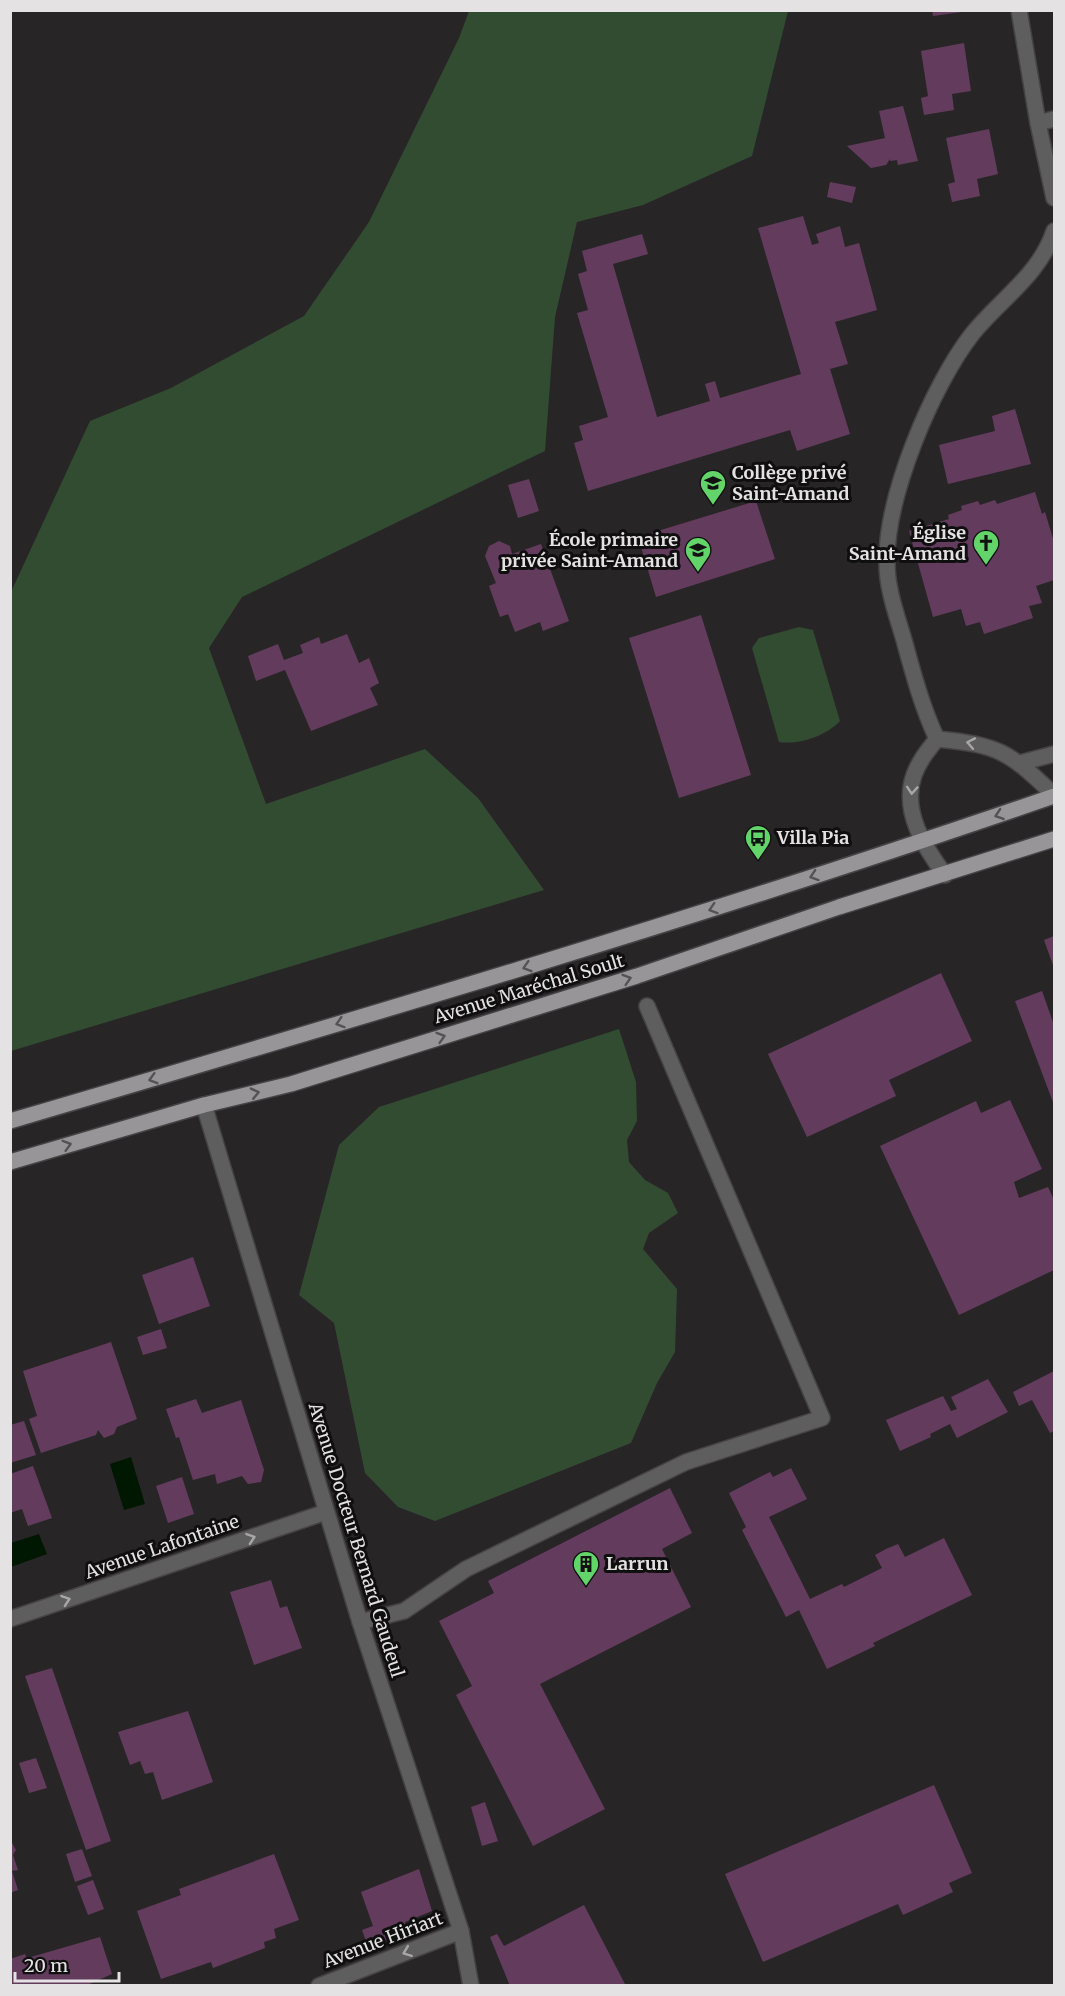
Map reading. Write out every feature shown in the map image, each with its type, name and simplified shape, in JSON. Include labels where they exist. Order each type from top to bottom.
[{"type":"main road","points":[[10,1121],[631,936],[921,842],[1054,795]]},
{"type":"main road","name":"Avenue Maréchal Soult","points":[[10,1161],[204,1105],[302,1081],[637,976],[839,907],[945,876],[1054,839]]},
{"type":"street","points":[[1019,10],[1038,123],[1054,198]]},
{"type":"street","points":[[1038,123],[1054,119]]},
{"type":"street","points":[[937,739],[925,713],[886,565],[893,512],[920,432],[949,370],[973,333],[1031,272],[1050,246],[1054,231]]},
{"type":"street","points":[[937,739],[998,749],[1020,763],[1054,795]]},
{"type":"street","points":[[937,739],[920,762],[913,777],[911,802],[921,842],[945,876]]},
{"type":"street","points":[[1020,763],[1054,754]]},
{"type":"street","points":[[360,1622],[404,1611],[466,1569],[686,1462],[822,1418],[647,1005]]},
{"type":"street","name":"Avenue Docteur Bernard Gaudeul","points":[[204,1105],[360,1622],[461,1931],[471,1986]]},
{"type":"street","name":"Avenue Lafontaine","points":[[10,1619],[326,1512]]},
{"type":"street","name":"Avenue Hiriart","points":[[319,1986],[461,1931]]},
{"type":"shaded area","points":[[469,11],[788,11],[752,156],[643,205],[577,222],[555,317],[545,451],[242,597],[209,648],[266,804],[425,749],[478,798],[544,890],[11,1051],[11,592],[90,421],[171,388],[304,316],[369,222],[459,38]]},
{"type":"shaded area","points":[[799,627],[813,630],[840,721],[827,731],[812,738],[787,743],[779,742],[752,648],[759,638]]},
{"type":"shaded area","points":[[619,1029],[636,1082],[637,1121],[627,1140],[629,1162],[645,1180],[668,1193],[678,1213],[649,1233],[643,1249],[677,1289],[675,1352],[657,1383],[631,1443],[435,1521],[398,1507],[365,1473],[334,1323],[299,1295],[339,1145],[379,1107]]},
{"type":"shaded area","points":[[131,1457],[145,1504],[124,1510],[110,1464]]},
{"type":"shaded area","points":[[39,1534],[47,1554],[11,1567],[11,1543]]},
{"type":"building","points":[[932,10],[962,10],[962,12],[933,16]]},
{"type":"building","points":[[964,43],[971,91],[952,94],[954,110],[924,115],[921,98],[928,96],[921,51]]},
{"type":"building","points":[[903,106],[918,161],[898,165],[897,160],[890,161],[890,159],[886,165],[871,168],[847,146],[885,138],[879,111]]},
{"type":"building","points":[[989,129],[998,174],[977,179],[980,196],[952,202],[948,184],[955,182],[946,138]]},
{"type":"building","points":[[830,182],[856,187],[852,203],[827,197]]},
{"type":"building","points":[[803,216],[812,245],[819,243],[816,234],[840,226],[845,247],[859,243],[877,310],[835,322],[848,364],[830,369],[850,434],[797,451],[790,430],[588,491],[574,443],[583,440],[579,426],[608,417],[577,313],[588,310],[578,274],[587,271],[582,251],[642,234],[648,254],[613,264],[657,417],[710,401],[705,384],[715,381],[720,398],[801,374],[758,228]]},
{"type":"building","points":[[1015,409],[1031,464],[948,484],[939,445],[995,431],[992,416]]},
{"type":"building","points":[[529,479],[539,511],[518,518],[508,485]]},
{"type":"building","name":"Église Saint-Amand","points":[[1035,492],[1042,514],[1045,512],[1054,542],[1054,580],[1036,586],[1042,603],[1029,606],[1033,618],[984,634],[980,622],[966,626],[961,609],[933,617],[909,531],[949,519],[948,515],[962,510],[961,506],[978,501],[980,505],[995,500],[997,504]]},
{"type":"building","points":[[756,501],[775,559],[656,597],[638,537]]},
{"type":"building","points":[[499,541],[510,546],[512,554],[541,544],[569,621],[543,631],[540,622],[515,632],[508,614],[500,617],[489,586],[496,583],[485,556],[489,546]]},
{"type":"building","points":[[701,615],[751,775],[679,798],[629,638]]},
{"type":"building","points":[[347,634],[359,663],[369,658],[379,683],[370,688],[378,705],[311,731],[285,670],[256,681],[248,656],[278,644],[284,660],[303,653],[300,645],[319,637],[321,644]]},
{"type":"building","points":[[1054,936],[1054,968],[1044,940]]},
{"type":"building","points":[[941,973],[972,1041],[889,1080],[896,1096],[807,1137],[768,1054]]},
{"type":"building","points":[[1042,991],[1054,1025],[1054,1105],[1015,1001]]},
{"type":"building","points":[[1010,1100],[1042,1169],[1014,1182],[1019,1198],[1048,1187],[1054,1200],[1054,1270],[959,1315],[880,1146],[976,1101],[981,1113]]},
{"type":"building","points":[[193,1257],[210,1306],[159,1324],[142,1275]]},
{"type":"building","points":[[161,1329],[167,1348],[143,1355],[137,1337]]},
{"type":"building","points":[[111,1342],[137,1419],[117,1427],[114,1434],[104,1438],[98,1430],[96,1435],[41,1453],[29,1419],[37,1416],[23,1371]]},
{"type":"building","points":[[1054,1371],[1054,1431],[1050,1433],[1032,1400],[1019,1406],[1013,1392]]},
{"type":"building","points":[[988,1379],[1008,1412],[957,1438],[950,1424],[930,1434],[931,1437],[900,1451],[886,1420],[943,1396],[951,1411],[957,1409],[951,1397]]},
{"type":"building","points":[[196,1399],[202,1413],[241,1400],[264,1470],[261,1482],[248,1484],[242,1476],[217,1484],[215,1474],[193,1480],[179,1437],[176,1438],[166,1409]]},
{"type":"building","points":[[24,1421],[36,1455],[10,1463],[10,1425]]},
{"type":"building","points":[[33,1466],[52,1518],[28,1526],[22,1509],[10,1513],[10,1474]]},
{"type":"building","points":[[791,1468],[807,1499],[769,1517],[810,1599],[842,1584],[844,1587],[882,1568],[875,1555],[886,1549],[898,1544],[905,1557],[944,1538],[972,1595],[873,1643],[875,1646],[827,1669],[799,1610],[786,1617],[742,1530],[746,1527],[729,1493],[770,1472],[773,1477]]},
{"type":"building","points":[[182,1477],[194,1514],[168,1523],[156,1486]]},
{"type":"building","points":[[670,1488],[692,1533],[662,1549],[691,1607],[540,1684],[605,1809],[533,1846],[456,1695],[472,1686],[439,1621],[494,1593],[488,1581]]},
{"type":"building","points":[[271,1580],[280,1608],[287,1606],[302,1648],[254,1665],[230,1592]]},
{"type":"building","points":[[52,1668],[111,1841],[86,1850],[25,1676]]},
{"type":"building","points":[[188,1711],[213,1782],[162,1800],[153,1772],[145,1774],[140,1761],[130,1765],[118,1732]]},
{"type":"building","points":[[36,1758],[47,1788],[29,1793],[19,1763]]},
{"type":"building","points":[[934,1785],[972,1873],[949,1883],[953,1892],[903,1915],[898,1904],[763,1962],[725,1874]]},
{"type":"building","points":[[485,1802],[498,1841],[482,1846],[471,1807]]},
{"type":"building","points":[[10,1839],[16,1850],[13,1855],[18,1870],[12,1871],[18,1890],[10,1893]]},
{"type":"building","points":[[82,1849],[92,1876],[75,1882],[66,1854]]},
{"type":"building","points":[[274,1854],[299,1920],[274,1929],[276,1938],[264,1942],[265,1948],[213,1968],[211,1962],[161,1979],[137,1911],[181,1895],[179,1889]]},
{"type":"building","points":[[419,1869],[432,1911],[405,1922],[409,1931],[368,1947],[362,1930],[373,1926],[361,1892]]},
{"type":"building","points":[[93,1880],[104,1909],[88,1915],[77,1886]]},
{"type":"building","points":[[584,1905],[626,1986],[510,1986],[490,1937],[497,1934],[504,1946]]},
{"type":"building","points":[[100,1937],[112,1974],[85,1986],[10,1986],[10,1959],[25,1954],[29,1964],[34,1962],[31,1957]]},
{"type":"place","name":"Collège privé Saint-Amand","points":[[713,506]]},
{"type":"place","name":"Église Saint-Amand","points":[[986,566]]},
{"type":"place","name":"École primaire privée Saint-Amand","points":[[698,573]]},
{"type":"place","name":"Villa Pia","points":[[758,861]]},
{"type":"place","name":"Larrun","points":[[586,1587]]}]
